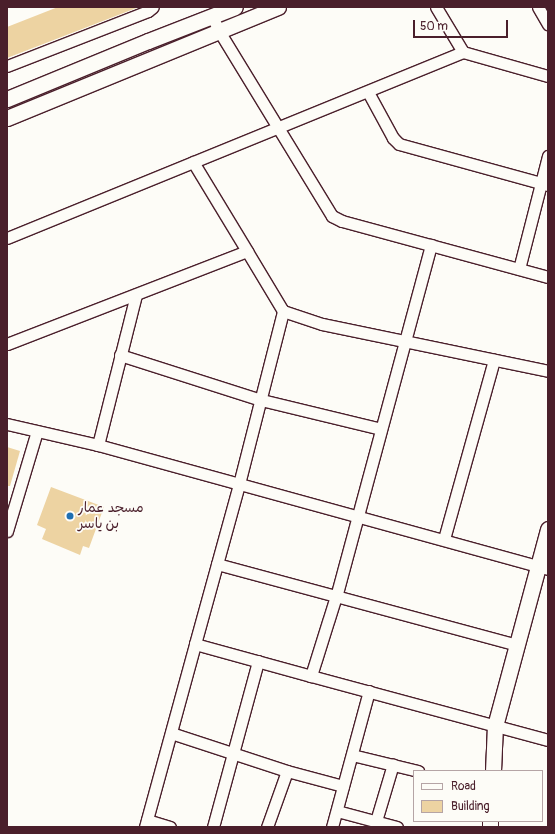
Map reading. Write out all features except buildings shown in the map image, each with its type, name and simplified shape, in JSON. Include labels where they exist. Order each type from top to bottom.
[{"type":"main road","points":[[7,99],[235,7]]},
{"type":"main road","points":[[7,118],[278,7]]},
{"type":"main road","points":[[493,770],[495,726],[518,645],[543,568],[548,528]]},
{"type":"street","points":[[7,66],[148,11],[153,7]]},
{"type":"street","points":[[436,7],[463,52]]},
{"type":"street","points":[[538,7],[548,24]]},
{"type":"street","points":[[212,16],[219,31],[332,216],[342,221],[548,277]]},
{"type":"street","points":[[7,238],[278,126],[368,92],[463,52],[548,76]]},
{"type":"street","points":[[368,92],[393,138],[399,144],[545,185]]},
{"type":"street","points":[[519,269],[545,185],[548,156]]},
{"type":"street","points":[[193,162],[283,311],[322,324],[548,371]]},
{"type":"street","points":[[310,676],[336,596],[430,245]]},
{"type":"street","points":[[7,344],[247,251]]},
{"type":"street","points":[[98,445],[136,295]]},
{"type":"street","points":[[170,827],[146,823],[239,484],[283,311]]},
{"type":"street","points":[[120,355],[261,400],[381,429]]},
{"type":"street","points":[[444,539],[494,360]]},
{"type":"street","points":[[7,424],[98,445],[357,518],[444,539],[543,568]]},
{"type":"street","points":[[7,531],[37,431]]},
{"type":"street","points":[[217,564],[518,645]]},
{"type":"street","points":[[195,644],[548,740]]},
{"type":"street","points":[[213,827],[258,661]]},
{"type":"street","points":[[332,827],[369,691]]},
{"type":"street","points":[[171,733],[287,771],[343,786]]},
{"type":"street","points":[[352,754],[414,770]]},
{"type":"street","points":[[376,821],[393,764]]},
{"type":"street","points":[[267,827],[287,771]]},
{"type":"street","points":[[337,811],[397,827]]},
{"type":"place","name":"مسجد عمار بن ياسر","points":[[70,516]]}]
